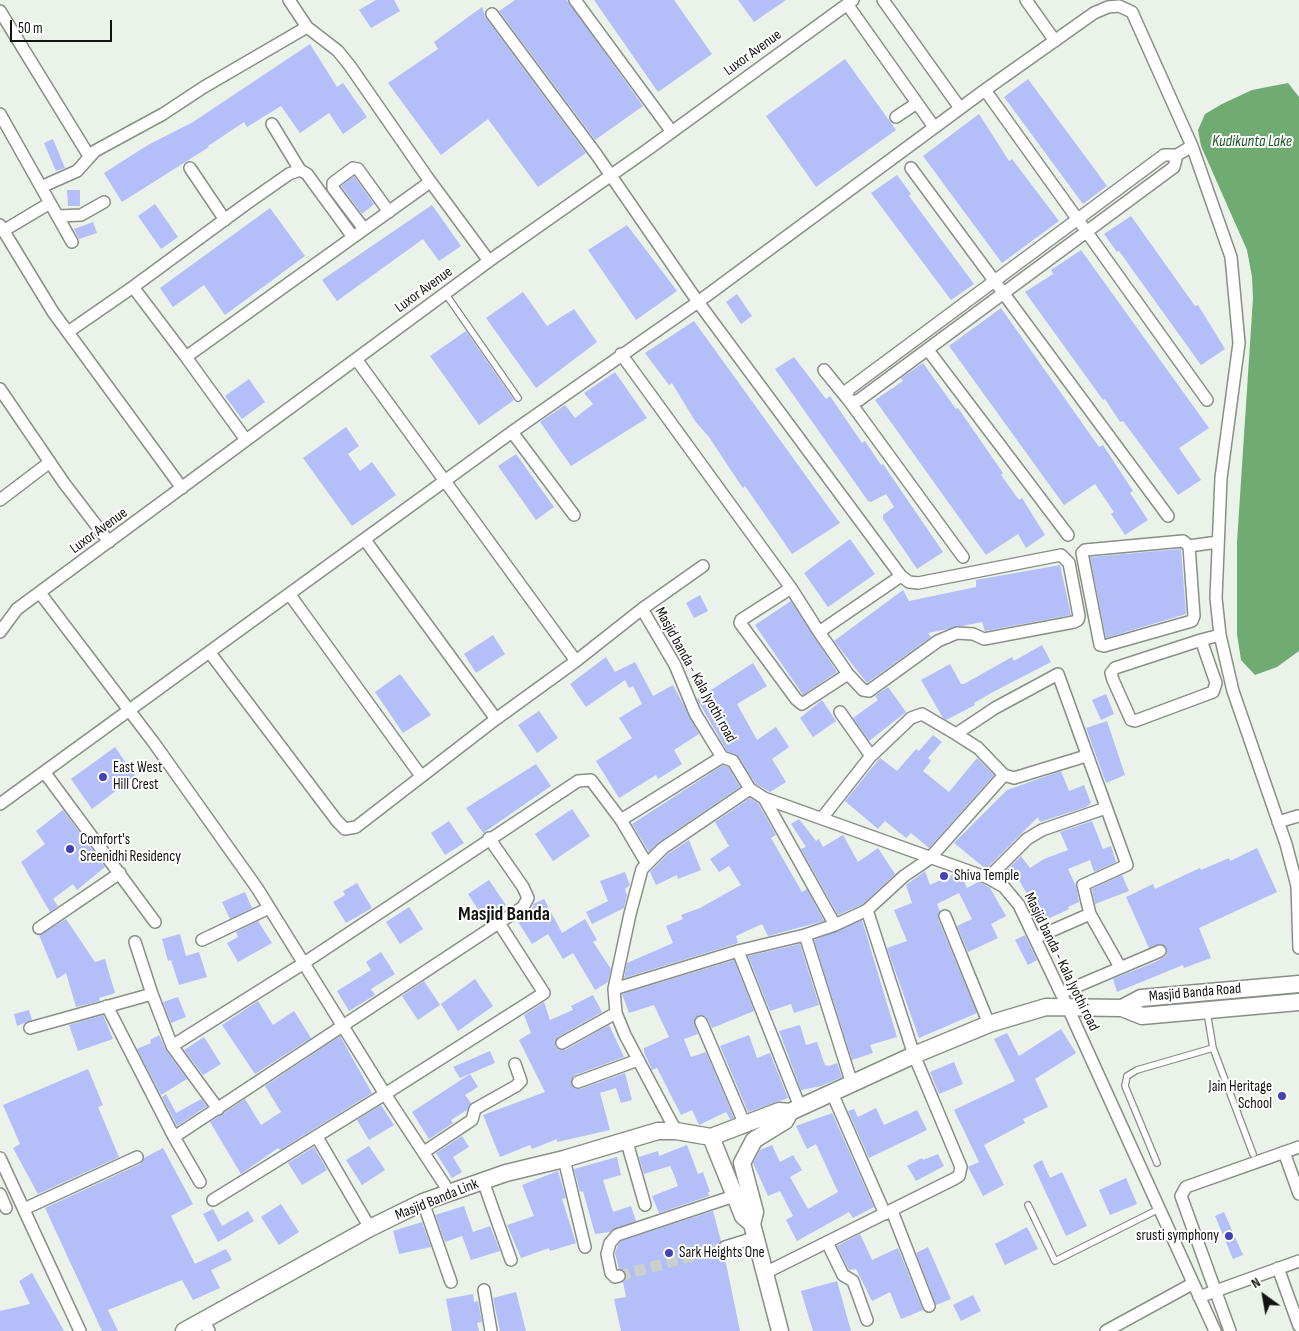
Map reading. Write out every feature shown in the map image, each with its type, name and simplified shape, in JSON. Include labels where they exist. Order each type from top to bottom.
[{"type":"main road","name":"Masjid Banda Road","points":[[1122,1008],[1141,998],[1299,984]]},
{"type":"main road","points":[[780,1331],[754,1230],[755,1212],[742,1203],[710,1137],[779,1111],[795,1110],[914,1055],[989,1024],[1065,1000],[1122,1008]]},
{"type":"main road","name":"Masjid Banda Road","points":[[1122,1008],[1142,1016],[1299,1002]]},
{"type":"main road","points":[[742,1203],[742,1163],[754,1140],[785,1121],[795,1110]]},
{"type":"main road","name":"Masjid Banda Link","points":[[184,1331],[206,1326],[370,1228],[423,1202],[506,1173],[564,1159],[658,1131],[676,1131],[710,1137]]},
{"type":"street","points":[[289,0],[307,27],[338,51],[350,66],[430,182],[489,261]]},
{"type":"street","points":[[575,0],[672,132]]},
{"type":"street","points":[[883,0],[960,108]]},
{"type":"street","points":[[1026,0],[1055,40]]},
{"type":"street","points":[[850,2],[934,127]]},
{"type":"street","name":"Luxor Avenue","points":[[17,609],[445,293],[611,176],[850,2]]},
{"type":"street","points":[[0,804],[45,773],[128,709],[210,653],[512,432],[698,302],[1055,40],[1094,13],[1108,7],[1119,6],[1132,12],[1192,146],[1231,257],[1238,344],[1221,478],[1216,598],[1220,635],[1233,691],[1278,822],[1297,886],[1299,948]]},
{"type":"street","points":[[0,11],[89,156]]},
{"type":"street","points":[[492,14],[611,176],[698,302],[901,576],[909,582],[918,583],[1061,555],[1069,563],[1078,620],[984,639],[973,634],[957,633],[938,641],[868,691],[862,690],[848,674],[791,588],[621,354]]},
{"type":"street","points":[[41,187],[77,171],[89,156],[307,27]]},
{"type":"street","points":[[985,90],[1207,400]]},
{"type":"street","points":[[896,118],[917,103]]},
{"type":"street","points":[[0,114],[72,242]]},
{"type":"street","points":[[272,124],[300,170],[307,174],[353,237]]},
{"type":"street","points":[[848,399],[849,389],[1164,155],[1177,156],[1192,146]]},
{"type":"street","points":[[848,399],[859,400],[928,350],[1002,292],[1174,167],[1177,156]]},
{"type":"street","points":[[190,168],[225,220]]},
{"type":"street","points":[[361,226],[333,188],[333,184],[353,168],[358,169],[386,208]]},
{"type":"street","points":[[911,168],[1168,516]]},
{"type":"street","points":[[68,332],[289,174],[300,170]]},
{"type":"street","points":[[186,357],[353,237],[361,226],[386,208],[430,182]]},
{"type":"street","points":[[58,216],[82,215],[104,202]]},
{"type":"street","points":[[50,203],[2,228],[68,332],[182,488]]},
{"type":"street","points":[[133,287],[246,440]]},
{"type":"street","points":[[928,350],[1068,535]]},
{"type":"street","points":[[356,359],[576,661]]},
{"type":"street","points":[[824,370],[848,399],[962,557]]},
{"type":"street","points":[[0,389],[50,462],[109,542]]},
{"type":"street","points":[[512,432],[574,515]]},
{"type":"street","points":[[0,500],[50,462]]},
{"type":"street","points":[[365,540],[496,719]]},
{"type":"street","points":[[1183,541],[1188,546],[1194,616],[1192,621],[1104,646],[1100,644],[1082,553],[1085,550],[1183,541]]},
{"type":"street","points":[[1188,546],[1218,542]]},
{"type":"street","points":[[210,653],[345,829],[356,827],[642,609],[703,566]]},
{"type":"street","points":[[819,632],[901,576]]},
{"type":"street","points":[[791,588],[741,620],[742,629],[796,699],[802,704],[848,674]]},
{"type":"street","points":[[40,592],[128,709],[269,908],[385,1094],[450,1193]]},
{"type":"street","points":[[290,595],[421,776]]},
{"type":"street","points":[[0,614],[17,609]]},
{"type":"street","points":[[0,632],[17,609]]},
{"type":"street","name":"Masjid banda - Kala Jyothi road","points":[[642,609],[675,665],[695,713],[722,757],[733,761],[750,789],[764,798],[988,878],[1004,887],[1019,905],[1065,1000],[1192,1284],[1215,1331]]},
{"type":"street","points":[[1201,640],[1216,683],[1213,692],[1135,721],[1131,720],[1112,680],[1111,674],[1115,668],[1201,640],[1220,635]]},
{"type":"street","points":[[956,734],[995,708],[1058,674],[1086,756],[1127,865],[1083,885],[1090,914],[1120,967]]},
{"type":"street","points":[[840,712],[871,756]]},
{"type":"street","points":[[822,818],[871,756],[911,718],[922,714],[978,748],[1004,774],[1020,778],[1086,756]]},
{"type":"street","points":[[621,820],[722,757]]},
{"type":"street","points":[[45,773],[156,922]]},
{"type":"street","points":[[614,989],[738,951],[805,935],[835,925],[867,910],[904,876],[930,858],[1004,774]]},
{"type":"street","points":[[172,1046],[304,963],[489,838],[578,781],[591,780],[621,820],[647,864]]},
{"type":"street","points":[[676,1131],[638,1060],[616,1013],[614,989],[642,869],[663,848],[750,789]]},
{"type":"street","points":[[764,798],[835,925]]},
{"type":"street","points":[[988,878],[1027,839],[1042,830],[1106,808]]},
{"type":"street","points":[[1278,822],[1299,817]]},
{"type":"street","points":[[174,1137],[523,907],[528,898],[523,887],[489,838]]},
{"type":"street","points":[[39,928],[120,873]]},
{"type":"street","points":[[202,940],[269,908]]},
{"type":"street","points":[[765,1273],[959,1176],[961,1167],[914,1055],[867,910]]},
{"type":"street","points":[[1035,938],[1090,914]]},
{"type":"street","points":[[946,916],[989,1024]]},
{"type":"street","points":[[213,1200],[317,1137],[544,993],[498,923]]},
{"type":"street","points":[[805,935],[852,1084]]},
{"type":"street","points":[[135,942],[172,1046],[218,1109]]},
{"type":"street","points":[[738,951],[795,1110]]},
{"type":"street","points":[[1065,1000],[1120,967],[1160,951]]},
{"type":"street","points":[[30,1028],[152,994]]},
{"type":"street","points":[[107,1006],[174,1137],[200,1182]]},
{"type":"street","points":[[562,1043],[616,1013]]},
{"type":"street","points":[[701,1022],[745,1125]]},
{"type":"street","points":[[578,1082],[638,1060]]},
{"type":"street","points":[[424,1152],[472,1120],[475,1109],[516,1086],[521,1081],[515,1064]]},
{"type":"street","points":[[832,1093],[929,1306]]},
{"type":"street","points":[[317,1137],[370,1228]]},
{"type":"street","points":[[626,1139],[645,1205]]},
{"type":"street","points":[[1230,1331],[1181,1196],[1186,1187],[1299,1147]]},
{"type":"street","points":[[1284,1152],[1299,1194]]},
{"type":"street","points":[[24,1208],[137,1157]]},
{"type":"street","points":[[0,1158],[80,1331]]},
{"type":"street","points":[[564,1159],[585,1247]]},
{"type":"street","points":[[483,1181],[511,1260]]},
{"type":"street","points":[[0,1194],[6,1208]]},
{"type":"street","points":[[423,1202],[451,1282]]},
{"type":"street","points":[[619,1276],[615,1277],[611,1273],[607,1254],[610,1243],[617,1235],[742,1203]]},
{"type":"street","points":[[725,1247],[754,1230]]},
{"type":"street","points":[[827,1242],[843,1274],[853,1281],[867,1320]]},
{"type":"street","points":[[1199,1297],[1299,1261]]},
{"type":"street","points":[[1278,1268],[1299,1326]]},
{"type":"street","points":[[1106,1331],[1192,1284]]},
{"type":"street","points":[[484,1290],[491,1331]]},
{"type":"lane","points":[[445,293],[518,398]]},
{"type":"lane","points":[[1206,1010],[1213,1048],[1252,1154]]},
{"type":"lane","points":[[1158,1163],[1124,1086],[1127,1076],[1137,1070],[1213,1048]]},
{"type":"lane","points":[[1028,1205],[1055,1261],[1159,1209]]},
{"type":"water","name":"Kudikunta Lake","points":[[1288,83],[1299,97],[1299,651],[1277,667],[1255,675],[1241,660],[1237,634],[1237,542],[1253,298],[1252,277],[1247,250],[1201,146],[1198,130],[1205,114],[1222,104],[1252,90]]},
{"type":"building","points":[[376,0],[394,0],[400,11],[371,28],[359,10]]},
{"type":"building","points":[[515,0],[567,0],[643,106],[595,140],[499,11]]},
{"type":"building","points":[[594,0],[674,0],[712,54],[658,92]]},
{"type":"building","points":[[738,0],[786,0],[754,22]]},
{"type":"building","points":[[482,7],[486,18],[586,153],[538,187],[488,119],[441,155],[388,83],[438,49],[434,42]]},
{"type":"building","points":[[310,44],[337,87],[343,83],[367,117],[343,134],[329,113],[300,133],[281,106],[247,127],[244,122],[209,147],[122,202],[104,173],[148,145],[193,122]]},
{"type":"building","points":[[845,59],[896,130],[816,187],[766,116]]},
{"type":"building","points":[[1028,79],[1107,186],[1083,204],[1004,97]]},
{"type":"building","points":[[979,114],[1009,161],[1012,159],[1059,221],[1002,263],[923,156]]},
{"type":"building","points":[[53,139],[65,168],[56,171],[44,143]]},
{"type":"building","points":[[897,175],[911,194],[909,196],[974,284],[951,300],[871,193]]},
{"type":"building","points":[[354,176],[374,204],[362,214],[341,186]]},
{"type":"building","points":[[67,190],[80,190],[80,206],[68,206]]},
{"type":"building","points":[[155,204],[178,237],[161,249],[138,216]]},
{"type":"building","points":[[432,205],[461,246],[439,261],[423,239],[337,301],[322,280]]},
{"type":"building","points":[[270,208],[305,256],[225,315],[204,285],[173,307],[160,288]]},
{"type":"building","points":[[1131,216],[1195,306],[1198,305],[1225,349],[1201,365],[1119,251],[1117,252],[1104,234]]},
{"type":"building","points":[[93,222],[97,233],[79,239],[74,229]]},
{"type":"building","points":[[627,225],[677,291],[636,320],[588,250]]},
{"type":"building","points":[[1081,250],[1209,428],[1179,448],[1201,480],[1178,495],[1123,421],[1120,422],[1105,399],[1103,400],[1025,292],[1053,274],[1051,270]]},
{"type":"building","points":[[523,292],[547,326],[574,309],[597,342],[536,388],[486,318]]},
{"type":"building","points":[[737,294],[752,316],[741,324],[726,302]]},
{"type":"building","points":[[1001,308],[1099,447],[1103,445],[1133,491],[1130,493],[1148,520],[1125,535],[1111,514],[1114,512],[1095,484],[1064,505],[949,346]]},
{"type":"building","points":[[694,321],[840,523],[792,554],[745,486],[743,488],[709,437],[695,421],[672,383],[669,385],[645,353]]},
{"type":"building","points":[[466,331],[514,400],[479,425],[430,356]]},
{"type":"building","points":[[794,357],[826,399],[830,396],[862,443],[865,441],[881,465],[883,464],[943,552],[917,569],[883,519],[883,515],[894,507],[886,494],[871,502],[868,501],[775,369]]},
{"type":"building","points":[[923,363],[956,409],[958,408],[1003,473],[1001,475],[1019,500],[1022,498],[1045,535],[1026,548],[1018,534],[986,555],[875,400],[903,381],[901,378]]},
{"type":"building","points":[[615,372],[647,418],[571,466],[540,422],[565,405],[575,418],[593,404],[584,393]]},
{"type":"building","points":[[249,379],[265,402],[242,419],[225,396]]},
{"type":"building","points":[[346,427],[359,446],[348,454],[360,471],[372,462],[396,495],[352,526],[303,458]]},
{"type":"building","points":[[516,454],[554,507],[536,520],[498,466]]},
{"type":"building","points":[[850,539],[875,574],[828,607],[804,573]]},
{"type":"building","points":[[1181,549],[1186,614],[1106,638],[1090,557]]},
{"type":"building","points":[[1060,565],[1071,615],[985,631],[982,622],[928,633],[931,637],[867,683],[834,641],[903,590],[909,601],[976,587],[976,580]]},
{"type":"building","points":[[700,595],[708,611],[694,618],[686,603]]},
{"type":"building","points":[[791,601],[837,672],[803,695],[755,625]]},
{"type":"building","points":[[493,635],[505,654],[476,673],[464,654]]},
{"type":"building","points":[[1042,645],[1051,662],[993,692],[974,703],[975,705],[946,720],[921,680],[950,664],[961,684],[964,684],[1012,657],[1014,661]]},
{"type":"building","points":[[606,657],[615,672],[635,662],[653,696],[673,685],[699,734],[674,750],[682,764],[658,779],[656,775],[619,798],[596,761],[632,738],[619,718],[642,704],[633,686],[629,688],[625,680],[586,707],[570,684]]},
{"type":"building","points":[[753,663],[767,686],[737,704],[757,740],[776,727],[789,747],[772,759],[786,782],[770,792],[756,784],[739,757],[727,751],[697,699]]},
{"type":"building","points":[[400,674],[431,715],[403,733],[375,692]]},
{"type":"building","points":[[888,687],[906,712],[869,741],[853,718],[878,700],[875,696]]},
{"type":"building","points":[[1106,694],[1114,714],[1101,720],[1092,700]]},
{"type":"building","points":[[822,700],[836,721],[813,737],[800,718]]},
{"type":"building","points":[[539,711],[558,738],[537,753],[518,725]]},
{"type":"building","points":[[1107,721],[1125,775],[1106,783],[1086,728]]},
{"type":"building","points":[[933,735],[942,742],[928,758],[931,761],[923,771],[949,792],[977,758],[994,775],[929,848],[911,833],[906,838],[885,821],[878,829],[845,801],[880,758],[897,771],[916,749],[919,751]]},
{"type":"building","name":"East West Hill Crest","points":[[115,747],[135,776],[92,809],[71,779]]},
{"type":"building","points":[[536,764],[551,786],[483,833],[466,808]]},
{"type":"building","points":[[723,765],[728,767],[740,787],[659,842],[649,852],[632,824]]},
{"type":"building","points":[[1061,771],[1069,791],[1084,785],[1091,803],[1086,807],[1040,822],[1038,817],[986,869],[954,843],[1007,790]]},
{"type":"building","points":[[750,798],[758,803],[776,835],[771,838],[802,892],[807,889],[824,921],[768,936],[762,924],[736,936],[738,943],[624,978],[627,963],[673,943],[666,926],[683,919],[681,915],[700,908],[741,885],[729,866],[719,872],[710,859],[729,846],[715,822]]},
{"type":"building","points":[[572,809],[590,836],[553,861],[535,834]]},
{"type":"building","name":"Comfort's Sreenidhi Residency","points":[[63,810],[105,867],[77,890],[73,884],[53,899],[58,906],[50,912],[21,862],[45,844],[36,831]]},
{"type":"building","points":[[799,819],[816,841],[819,839],[823,847],[843,835],[858,862],[878,848],[895,874],[863,904],[838,915],[801,849],[806,847],[791,824]]},
{"type":"building","points":[[449,821],[464,843],[445,855],[431,833]]},
{"type":"building","points":[[1092,821],[1103,849],[1111,846],[1116,862],[1094,872],[1090,860],[1068,869],[1076,886],[1079,902],[1068,907],[1069,909],[1037,924],[1026,901],[1030,899],[1016,875],[1010,879],[1005,872],[1021,856],[1030,868],[1044,859],[1068,850],[1060,832]]},
{"type":"building","points":[[689,840],[701,870],[678,879],[677,875],[656,885],[650,872],[668,854]]},
{"type":"building","points":[[1257,848],[1277,892],[1199,928],[1211,958],[1184,968],[1183,965],[1117,992],[1113,979],[1155,962],[1166,956],[1167,951],[1161,944],[1149,948],[1126,897],[1153,884],[1155,889],[1200,868],[1201,870],[1229,858],[1230,861]]},
{"type":"building","points":[[925,871],[930,885],[954,874],[962,877],[967,888],[978,882],[985,885],[990,888],[1006,916],[991,924],[998,938],[968,952],[957,926],[972,919],[959,893],[937,904],[940,911],[938,919],[977,1013],[919,1038],[887,948],[907,941],[894,910],[912,903],[906,885]]},
{"type":"building","points":[[625,872],[630,885],[625,889],[627,895],[624,908],[592,924],[586,912],[608,901],[600,881]]},
{"type":"building","points":[[1122,875],[1129,891],[1095,904],[1092,889]]},
{"type":"building","points":[[489,880],[506,905],[485,920],[468,894]]},
{"type":"building","points":[[357,883],[372,908],[346,923],[333,902],[345,895],[343,891]]},
{"type":"building","points":[[245,892],[252,908],[230,919],[222,902]]},
{"type":"building","points":[[544,899],[562,933],[585,919],[597,940],[593,942],[611,969],[608,982],[595,990],[573,953],[563,959],[548,934],[532,944],[517,920],[534,906],[533,904]]},
{"type":"building","points":[[409,907],[423,929],[400,944],[386,922]]},
{"type":"building","points":[[66,919],[95,962],[105,959],[115,993],[99,998],[100,1001],[76,1007],[66,973],[57,979],[39,935]]},
{"type":"building","points":[[862,920],[897,1037],[870,1045],[873,1053],[852,1060],[814,940]]},
{"type":"building","points":[[258,921],[272,943],[238,962],[227,943],[238,937],[236,932]]},
{"type":"building","points":[[180,934],[186,956],[199,952],[207,977],[179,985],[171,960],[168,961],[162,939]]},
{"type":"building","points":[[1025,935],[1037,960],[1028,965],[1015,940]]},
{"type":"building","points":[[800,944],[819,1005],[794,1013],[791,1004],[770,1011],[748,956]]},
{"type":"building","points":[[381,952],[395,974],[371,989],[375,995],[349,1011],[337,991],[371,970],[366,962]]},
{"type":"building","points":[[734,960],[754,1011],[712,1028],[706,1016],[699,1015],[694,1022],[698,1034],[684,1039],[691,1057],[706,1052],[734,1118],[730,1119],[726,1112],[699,1125],[692,1110],[681,1115],[657,1068],[652,1070],[644,1052],[644,1048],[669,1037],[654,1005],[629,1013],[622,994]]},
{"type":"building","points":[[475,979],[493,1006],[458,1031],[441,1004]]},
{"type":"building","points":[[424,981],[440,1005],[418,1020],[402,996]]},
{"type":"building","points":[[593,995],[602,1012],[558,1037],[555,1046],[559,1050],[565,1050],[609,1025],[624,1057],[575,1075],[572,1078],[571,1084],[574,1088],[580,1089],[625,1073],[632,1100],[621,1103],[616,1088],[600,1093],[610,1130],[557,1142],[557,1139],[532,1149],[530,1145],[500,1157],[483,1115],[545,1092],[519,1040],[531,1033],[524,1015],[544,1002],[550,1020],[573,1010],[571,1006]]},
{"type":"building","points":[[178,997],[186,1017],[171,1023],[163,1002]]},
{"type":"building","points":[[258,1001],[273,1025],[294,1011],[311,1038],[255,1074],[222,1025]]},
{"type":"building","points":[[29,1010],[32,1020],[17,1026],[14,1014]]},
{"type":"building","points":[[103,1015],[113,1039],[78,1051],[69,1025]]},
{"type":"building","points":[[800,1025],[806,1045],[817,1042],[825,1065],[829,1066],[837,1063],[842,1077],[821,1086],[801,1090],[779,1031]]},
{"type":"building","points":[[1061,1029],[1076,1053],[1035,1079],[1048,1107],[1023,1119],[1025,1123],[984,1145],[1004,1185],[983,1196],[968,1167],[979,1162],[954,1110],[1015,1081],[994,1039],[1007,1033],[1019,1056]]},
{"type":"building","points":[[159,1035],[166,1050],[187,1079],[161,1095],[137,1049],[151,1043],[150,1040]]},
{"type":"building","points":[[749,1035],[757,1058],[770,1053],[788,1098],[748,1112],[720,1046]]},
{"type":"building","points":[[340,1036],[372,1093],[280,1150],[278,1148],[241,1174],[210,1122],[245,1099],[261,1125],[281,1112],[265,1086]]},
{"type":"building","points":[[204,1037],[221,1064],[203,1075],[184,1050]]},
{"type":"building","points":[[490,1051],[495,1063],[460,1078],[453,1067]]},
{"type":"building","points":[[954,1062],[963,1084],[939,1094],[930,1072]]},
{"type":"building","points":[[88,1069],[103,1105],[98,1107],[119,1157],[38,1194],[13,1148],[20,1144],[3,1105]]},
{"type":"building","points":[[470,1074],[478,1087],[465,1095],[471,1103],[467,1110],[451,1120],[453,1123],[429,1139],[412,1112]]},
{"type":"building","points":[[166,1094],[176,1113],[201,1099],[207,1106],[177,1126],[162,1097]]},
{"type":"building","points":[[381,1105],[394,1125],[369,1140],[357,1120]]},
{"type":"building","points":[[876,1108],[884,1125],[917,1110],[927,1130],[869,1158],[848,1111],[854,1109],[858,1117]]},
{"type":"building","points":[[832,1113],[874,1207],[853,1218],[849,1212],[797,1241],[786,1220],[793,1216],[780,1191],[768,1196],[753,1163],[760,1150],[772,1145],[780,1162],[793,1155],[802,1170],[790,1177],[808,1209],[838,1192],[816,1144],[807,1149],[796,1126]]},
{"type":"building","points":[[462,1136],[469,1147],[453,1157],[462,1172],[452,1178],[436,1153]]},
{"type":"building","points":[[687,1145],[698,1174],[703,1172],[710,1192],[708,1192],[709,1196],[659,1213],[652,1196],[678,1186],[670,1166],[644,1174],[639,1157],[658,1151],[659,1156]]},
{"type":"building","points":[[369,1146],[385,1170],[362,1185],[346,1160]]},
{"type":"building","points":[[314,1147],[327,1170],[302,1185],[288,1163]]},
{"type":"building","points":[[163,1148],[193,1204],[171,1216],[195,1264],[226,1249],[232,1260],[211,1270],[220,1288],[193,1300],[182,1280],[108,1310],[118,1331],[102,1331],[45,1208],[140,1164],[144,1158]]},
{"type":"building","points":[[938,1154],[944,1166],[916,1181],[907,1166],[922,1158],[923,1160]]},
{"type":"building","points":[[617,1157],[621,1175],[603,1180],[613,1212],[631,1206],[636,1221],[610,1232],[595,1234],[583,1191],[580,1192],[574,1169]]},
{"type":"building","points":[[1042,1160],[1050,1178],[1062,1172],[1087,1226],[1066,1236],[1033,1165]]},
{"type":"building","points":[[558,1171],[566,1198],[562,1199],[576,1243],[550,1251],[549,1248],[521,1258],[507,1225],[534,1216],[522,1185]]},
{"type":"building","points":[[1126,1178],[1137,1204],[1110,1215],[1099,1190]]},
{"type":"building","points":[[281,1204],[299,1232],[279,1245],[261,1217]]},
{"type":"building","points":[[464,1206],[473,1232],[490,1226],[500,1251],[471,1260],[462,1236],[445,1242],[435,1215]]},
{"type":"building","points":[[213,1209],[222,1226],[248,1211],[254,1221],[218,1242],[203,1214]]},
{"type":"building","points":[[713,1211],[721,1241],[718,1249],[724,1254],[740,1331],[621,1331],[614,1299],[626,1297],[623,1282],[626,1275],[619,1269],[615,1253],[621,1241]]},
{"type":"building","name":"srusti symphony","points":[[1224,1212],[1243,1255],[1233,1259],[1215,1216]]},
{"type":"building","points":[[422,1222],[431,1247],[399,1254],[393,1231]]},
{"type":"building","points":[[1027,1227],[1038,1249],[1005,1265],[995,1244]]},
{"type":"building","points":[[860,1234],[872,1260],[898,1248],[923,1310],[901,1319],[890,1292],[872,1301],[856,1269],[849,1270],[837,1246]]},
{"type":"building","points":[[928,1247],[951,1299],[936,1305],[916,1253]]},
{"type":"building","points":[[32,1273],[64,1331],[0,1331],[0,1311],[30,1304],[19,1281]]},
{"type":"building","points":[[837,1281],[851,1331],[813,1331],[801,1291]]},
{"type":"building","points":[[516,1292],[526,1331],[500,1331],[493,1298]]},
{"type":"building","points":[[473,1294],[474,1302],[478,1301],[482,1322],[477,1323],[479,1331],[452,1331],[446,1299]]},
{"type":"building","points":[[973,1295],[981,1311],[961,1321],[953,1305]]},
{"type":"tunnel","points":[[619,1276],[725,1247]]},
{"type":"place","name":"East West Hill Crest","points":[[103,777]]},
{"type":"place","name":"Comfort's Sreenidhi Residency","points":[[70,849]]},
{"type":"place","name":"Shiva Temple","points":[[944,876]]},
{"type":"place","name":"Jain Heritage School","points":[[1282,1096]]},
{"type":"place","name":"srusti symphony","points":[[1229,1236]]},
{"type":"place","name":"Sark Heights One","points":[[669,1253]]},
{"type":"district","name":"Masjid Banda","points":[[504,915]]}]
